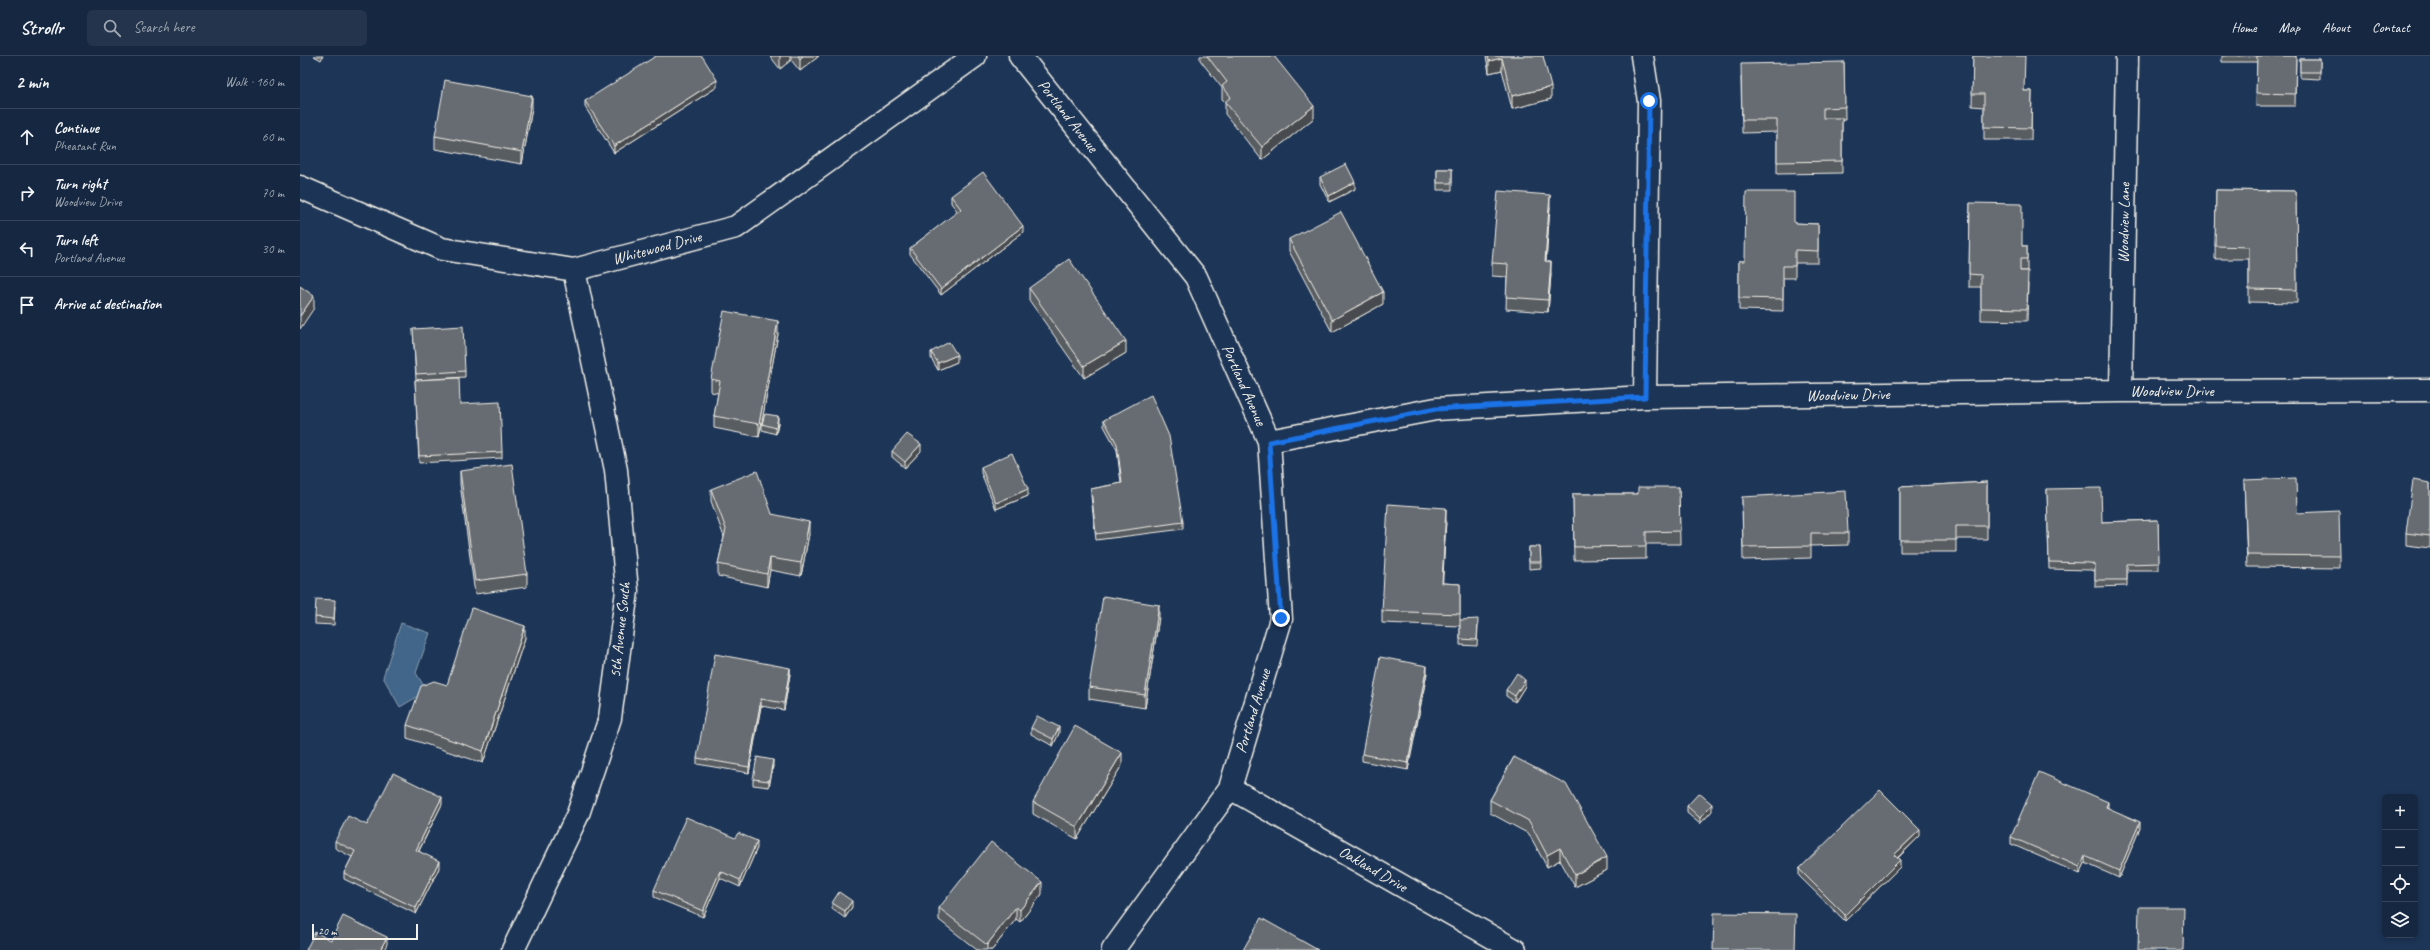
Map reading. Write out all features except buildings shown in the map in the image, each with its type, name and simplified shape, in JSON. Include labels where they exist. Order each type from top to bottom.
[{"type":"street","name":"Whitewood Drive","points":[[300,187],[442,249],[574,270],[736,227],[975,56]]},
{"type":"street","name":"Portland Avenue","points":[[1020,56],[1196,277],[1269,442],[1281,618],[1230,788],[1113,950]]},
{"type":"street","points":[[1642,56],[1649,101],[1645,397]]},
{"type":"street","name":"Woodview Lane","points":[[2122,391],[2127,56]]},
{"type":"street","name":"5th Avenue South","points":[[513,950],[578,814],[610,718],[627,592],[616,470],[574,270]]},
{"type":"street","name":"Woodview Drive","points":[[1269,442],[1436,409],[1645,397],[2122,391],[2430,390]]},
{"type":"street","name":"Oakland Drive","points":[[1230,788],[1516,950]]},
{"type":"water","points":[[401,623],[430,633],[416,673],[427,691],[400,707],[383,677]]},
{"type":"route","points":[[1281,618],[1269,442],[1436,409],[1645,397],[1649,101]]}]
